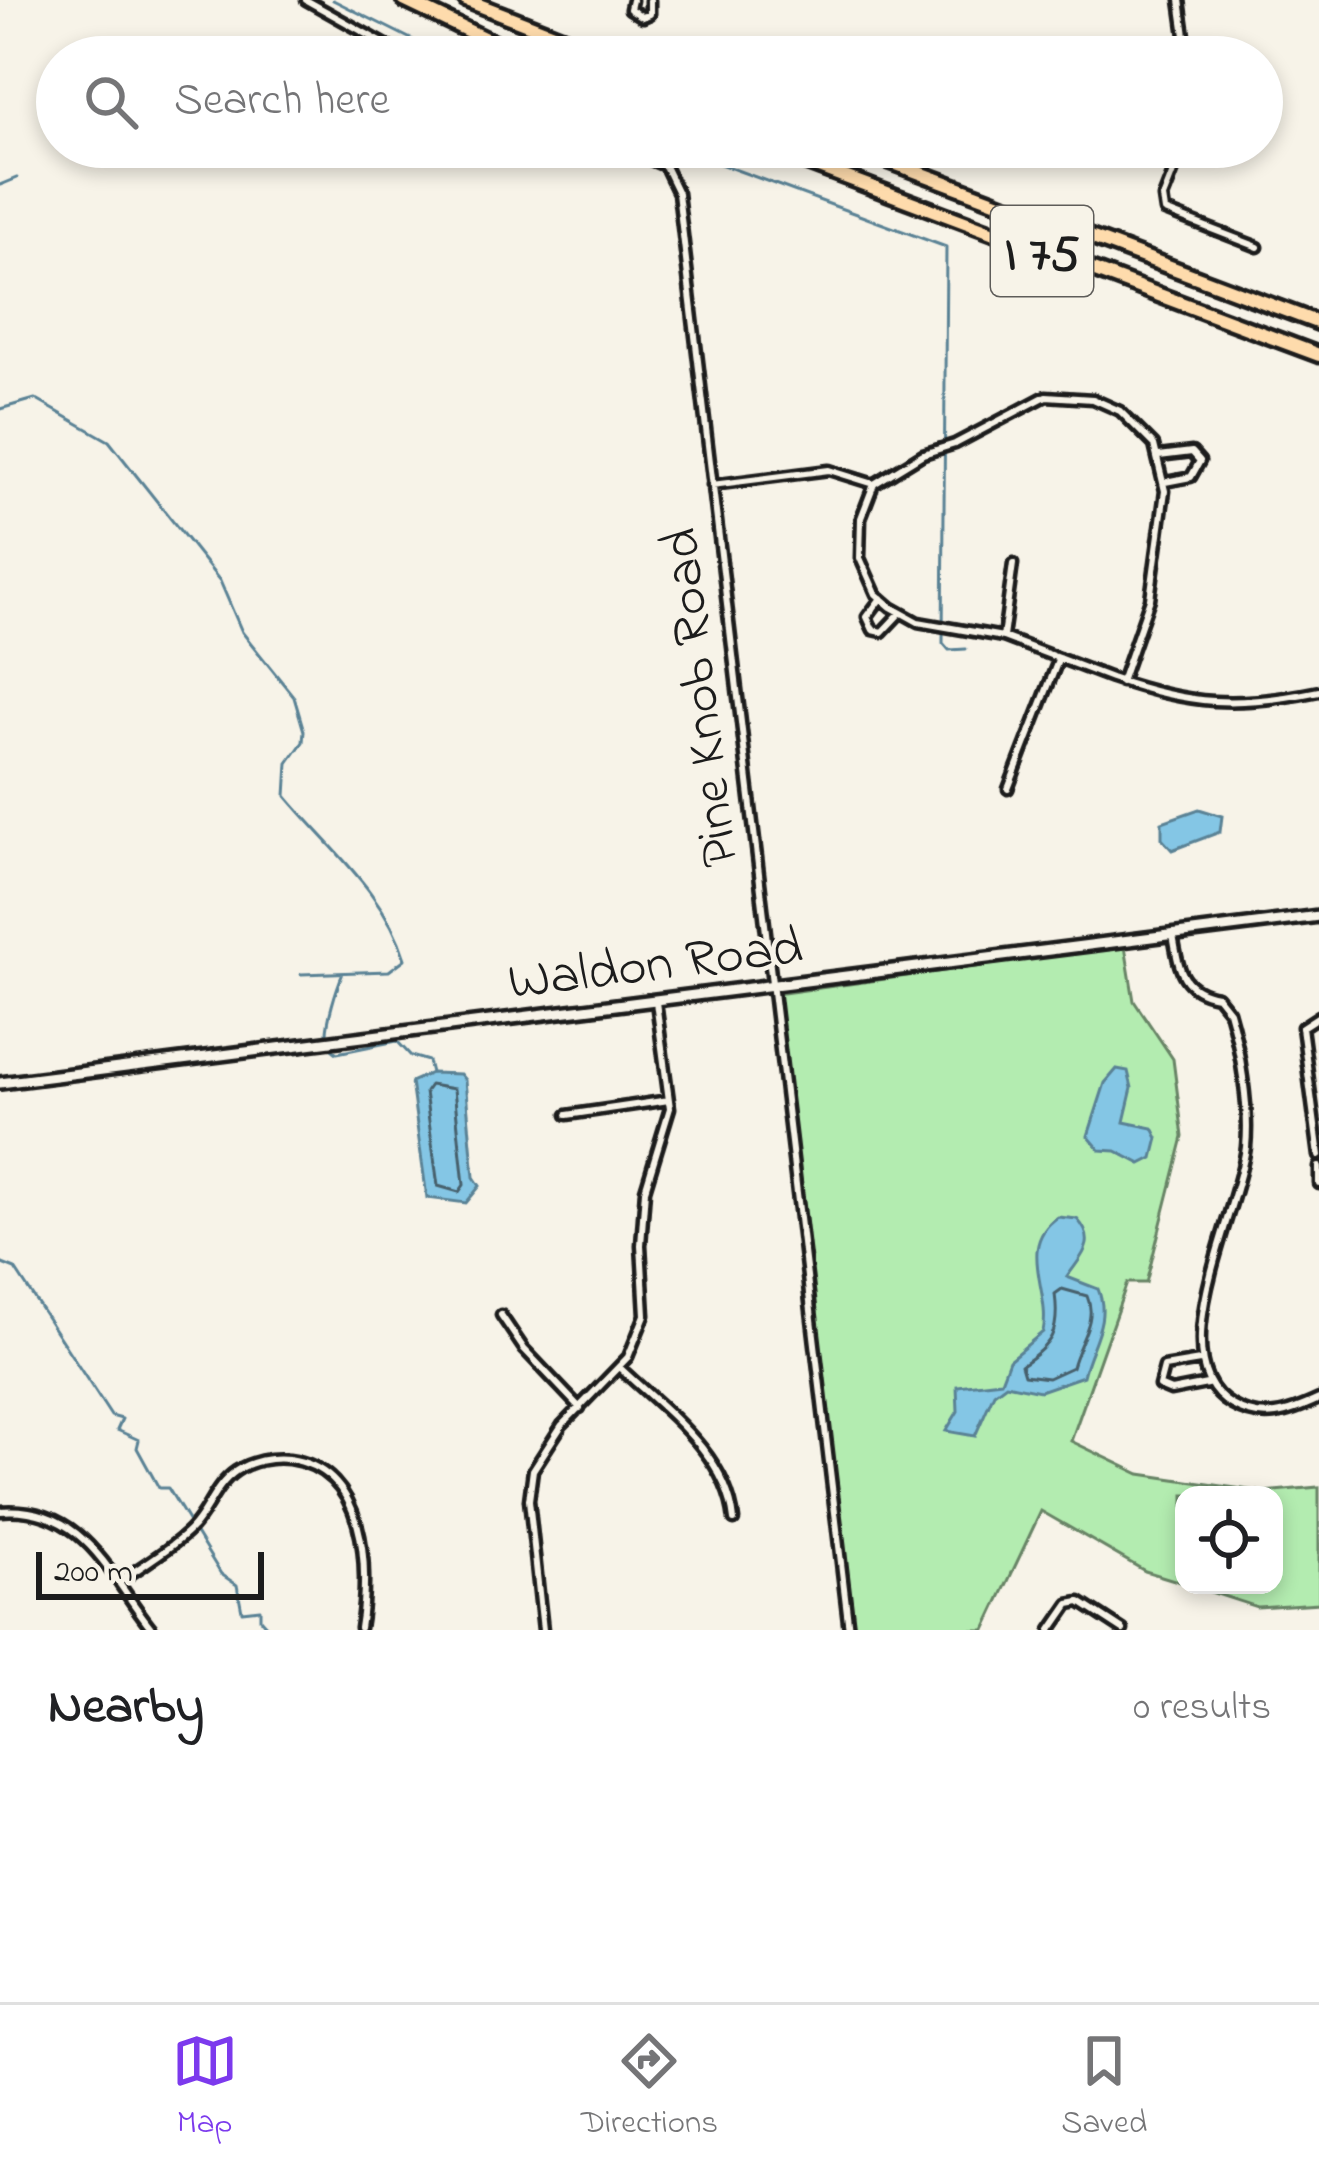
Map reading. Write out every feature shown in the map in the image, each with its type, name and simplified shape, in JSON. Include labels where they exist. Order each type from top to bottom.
[{"type":"highway","points":[[404,0],[480,36]]},
{"type":"highway","points":[[466,0],[558,36]]},
{"type":"highway","name":"I 75","points":[[821,168],[1319,355]]},
{"type":"highway","name":"I 75","points":[[907,168],[1319,322]]},
{"type":"street","points":[[306,0],[370,36]]},
{"type":"street","points":[[632,0],[630,9],[643,17],[650,14],[650,0]]},
{"type":"street","points":[[1180,0],[1185,36]]},
{"type":"street","name":"Pine Knob Road","points":[[662,168],[675,180],[849,1630]]},
{"type":"street","points":[[1175,168],[1163,197],[1165,211],[1258,247]]},
{"type":"street","points":[[1121,682],[1150,599],[1165,482],[1158,456],[1141,428],[1120,411],[1094,399],[1046,396],[955,444],[922,454],[874,484],[858,538],[867,577],[881,598],[919,622],[1003,637],[1121,682],[1202,704],[1241,705],[1319,691]]},
{"type":"street","points":[[1158,456],[1192,452],[1200,460],[1191,477],[1165,482]]},
{"type":"street","points":[[712,485],[829,470],[874,484]]},
{"type":"street","points":[[1003,637],[1013,564]]},
{"type":"street","points":[[881,598],[867,617],[870,628],[882,632],[901,613]]},
{"type":"street","points":[[1008,789],[1059,658]]},
{"type":"street","name":"Waldon Road","points":[[0,1083],[1319,916]]},
{"type":"street","points":[[1173,935],[1183,980],[1197,992],[1217,996],[1228,1011],[1246,1135],[1200,1329],[1200,1361],[1208,1384],[1228,1404],[1266,1416],[1319,1399]]},
{"type":"street","points":[[543,1630],[529,1487],[549,1440],[619,1367],[643,1328],[645,1190],[669,1100],[656,1001]]},
{"type":"street","points":[[1319,1016],[1302,1027],[1319,1156]]},
{"type":"street","points":[[566,1115],[669,1100]]},
{"type":"street","points":[[1319,1167],[1319,1184]]},
{"type":"street","points":[[501,1315],[524,1349],[580,1408]]},
{"type":"street","points":[[1200,1361],[1164,1367],[1159,1386],[1171,1391],[1208,1384]]},
{"type":"street","points":[[619,1367],[714,1463],[732,1498],[734,1520]]},
{"type":"street","points":[[122,1580],[191,1529],[232,1473],[254,1461],[308,1462],[329,1476],[356,1512],[365,1597],[360,1628]]},
{"type":"street","points":[[0,1511],[63,1526],[88,1541],[122,1580],[153,1630]]},
{"type":"street","points":[[1051,1630],[1069,1604],[1080,1602],[1123,1630]]},
{"type":"green space","points":[[1125,946],[1134,1001],[1173,1059],[1183,1137],[1146,1283],[1127,1283],[1071,1441],[1140,1474],[1222,1486],[1175,1486],[1175,1580],[1145,1571],[1041,1511],[985,1630],[853,1630],[776,994]]},
{"type":"green space","points":[[1319,1487],[1319,1603],[1257,1607],[1217,1594],[1283,1594],[1283,1490]]},
{"type":"water","points":[[1199,809],[1222,816],[1220,832],[1172,850],[1162,839],[1162,822]]},
{"type":"water","points":[[1117,1069],[1128,1071],[1132,1088],[1124,1122],[1153,1128],[1158,1138],[1153,1158],[1141,1164],[1116,1151],[1100,1150],[1088,1136],[1105,1083]]},
{"type":"water","points":[[431,1073],[460,1074],[465,1080],[474,1177],[480,1186],[466,1203],[427,1198],[411,1082]]},
{"type":"water","points":[[1058,1217],[1077,1219],[1087,1235],[1086,1249],[1067,1277],[1098,1289],[1101,1301],[1101,1322],[1083,1376],[1040,1391],[1006,1384],[994,1393],[975,1436],[946,1431],[958,1411],[957,1386],[1001,1381],[1009,1360],[1043,1332],[1037,1256],[1045,1229]]},
{"type":"waterway","points":[[333,0],[405,36]]},
{"type":"waterway","points":[[731,168],[946,247],[943,643],[949,650],[966,649]]},
{"type":"waterway","points":[[0,185],[17,178]]},
{"type":"waterway","points":[[0,409],[35,399],[109,441],[220,581],[242,632],[294,697],[304,731],[303,742],[288,763],[286,796],[370,891],[405,959],[389,971],[301,974]]},
{"type":"waterway","points":[[327,1037],[343,973]]},
{"type":"waterway","points":[[328,1046],[337,1053],[397,1041],[411,1056],[428,1061],[431,1073]]},
{"type":"waterway","points":[[0,1263],[15,1269],[111,1416],[122,1419],[117,1430],[139,1440],[137,1448],[159,1488],[168,1488],[221,1574],[237,1585],[242,1611],[260,1609],[260,1619],[270,1630]]}]
